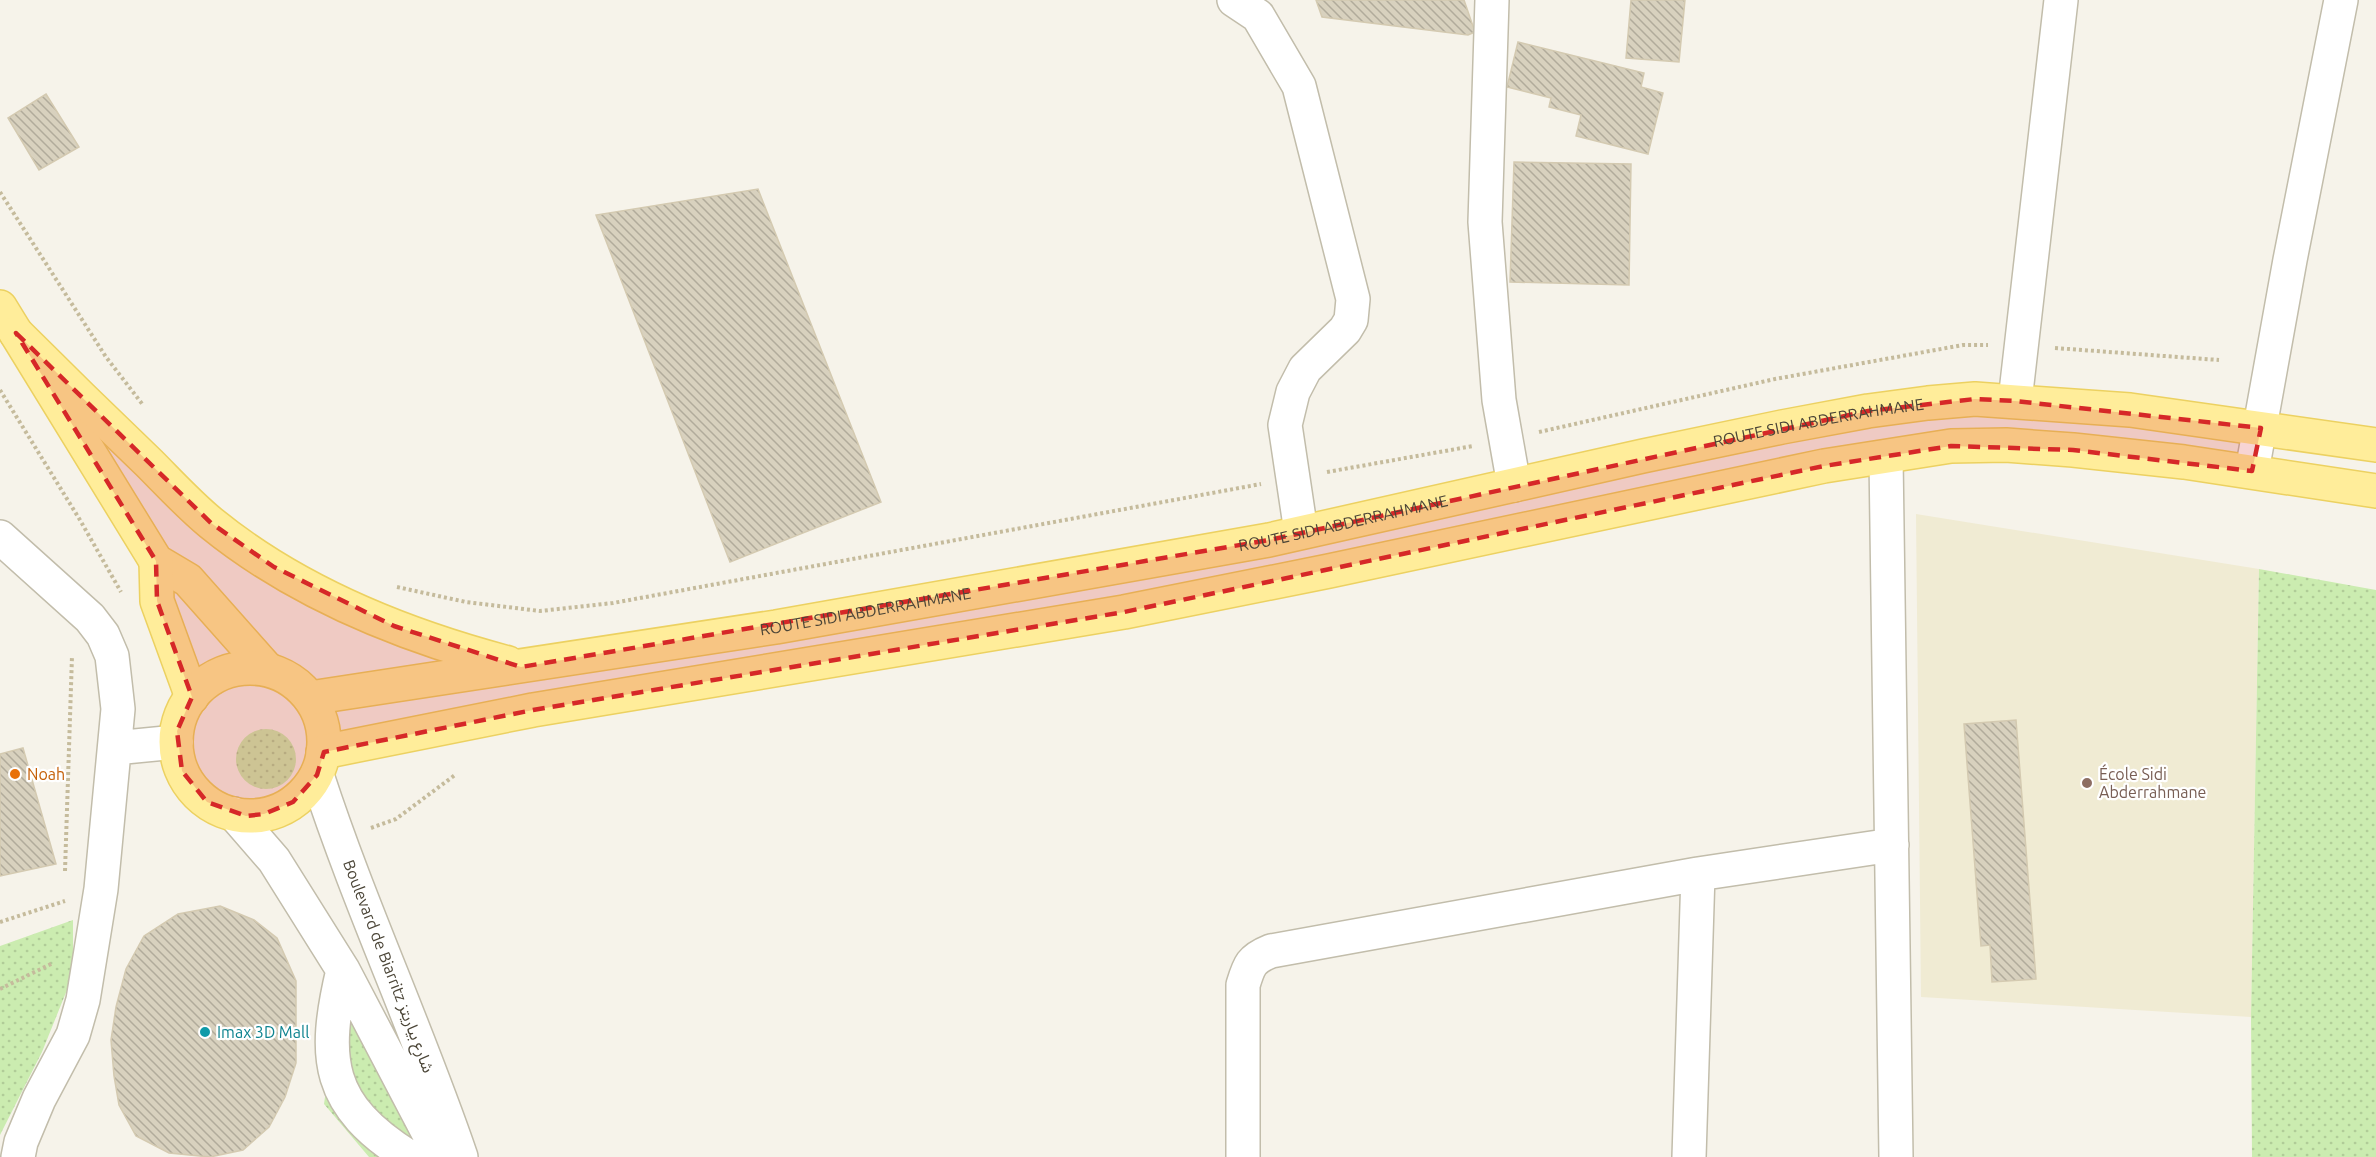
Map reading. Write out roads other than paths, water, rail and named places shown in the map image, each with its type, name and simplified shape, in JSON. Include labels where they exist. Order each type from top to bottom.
[{"type":"main road","points":[[8,320],[156,561],[188,580],[267,669]]},
{"type":"main road","points":[[8,320],[211,523],[273,567],[337,603],[394,626],[448,646],[521,667]]},
{"type":"main road","name":"ROUTE SIDI ABDERRAHMANE","points":[[310,698],[521,667],[910,604],[1301,532],[1643,456],[1868,411],[1975,399],[2014,401],[2130,410],[2376,445]]},
{"type":"main road","points":[[320,764],[533,710],[1124,612],[1341,569],[1824,466],[1951,446],[2006,445],[2073,450],[2252,471],[2376,491]]},
{"type":"main road","points":[[156,561],[157,601],[192,697]]},
{"type":"main road","points":[[248,668],[267,669],[291,680],[310,698],[322,724],[320,764],[302,794],[293,802],[276,811],[258,815],[234,814],[212,805],[194,790],[182,771],[176,742],[178,724],[192,697],[211,680],[228,671],[248,668]]},
{"type":"street","points":[[1234,0],[1258,16],[1299,86],[1353,299],[1351,320],[1345,330],[1305,369],[1293,392],[1285,425],[1301,532]]},
{"type":"street","points":[[1492,0],[1485,222],[1498,389],[1514,485]]},
{"type":"street","points":[[2014,401],[2061,0]]},
{"type":"street","points":[[2252,471],[2290,260],[2341,0]]},
{"type":"street","points":[[1886,457],[1896,1157]]},
{"type":"street","points":[[0,537],[90,618],[103,635],[112,656],[118,710],[102,889],[83,1000],[76,1026],[65,1052],[39,1099],[21,1142],[18,1157]]},
{"type":"street","points":[[115,748],[176,742]]},
{"type":"street","name":"Boulevard de Biarritz شارع بياريتز","points":[[320,764],[334,827],[433,1078],[461,1157]]},
{"type":"street","name":"Boulevard de Biarritz شارع بياريتز","points":[[234,814],[274,860],[343,970],[441,1157]]},
{"type":"street","points":[[1243,1157],[1243,985],[1248,968],[1257,957],[1271,951],[1698,874],[1892,845]]},
{"type":"street","points":[[1689,1157],[1698,874]]},
{"type":"street","points":[[343,970],[333,1011],[331,1045],[333,1069],[342,1092],[372,1132],[409,1157]]},
{"type":"place","name":"Noah","points":[[15,774]]},
{"type":"place","name":"École Sidi Abderrahmane","points":[[2087,783]]},
{"type":"place","name":"Imax 3D Mall","points":[[205,1032]]}]
